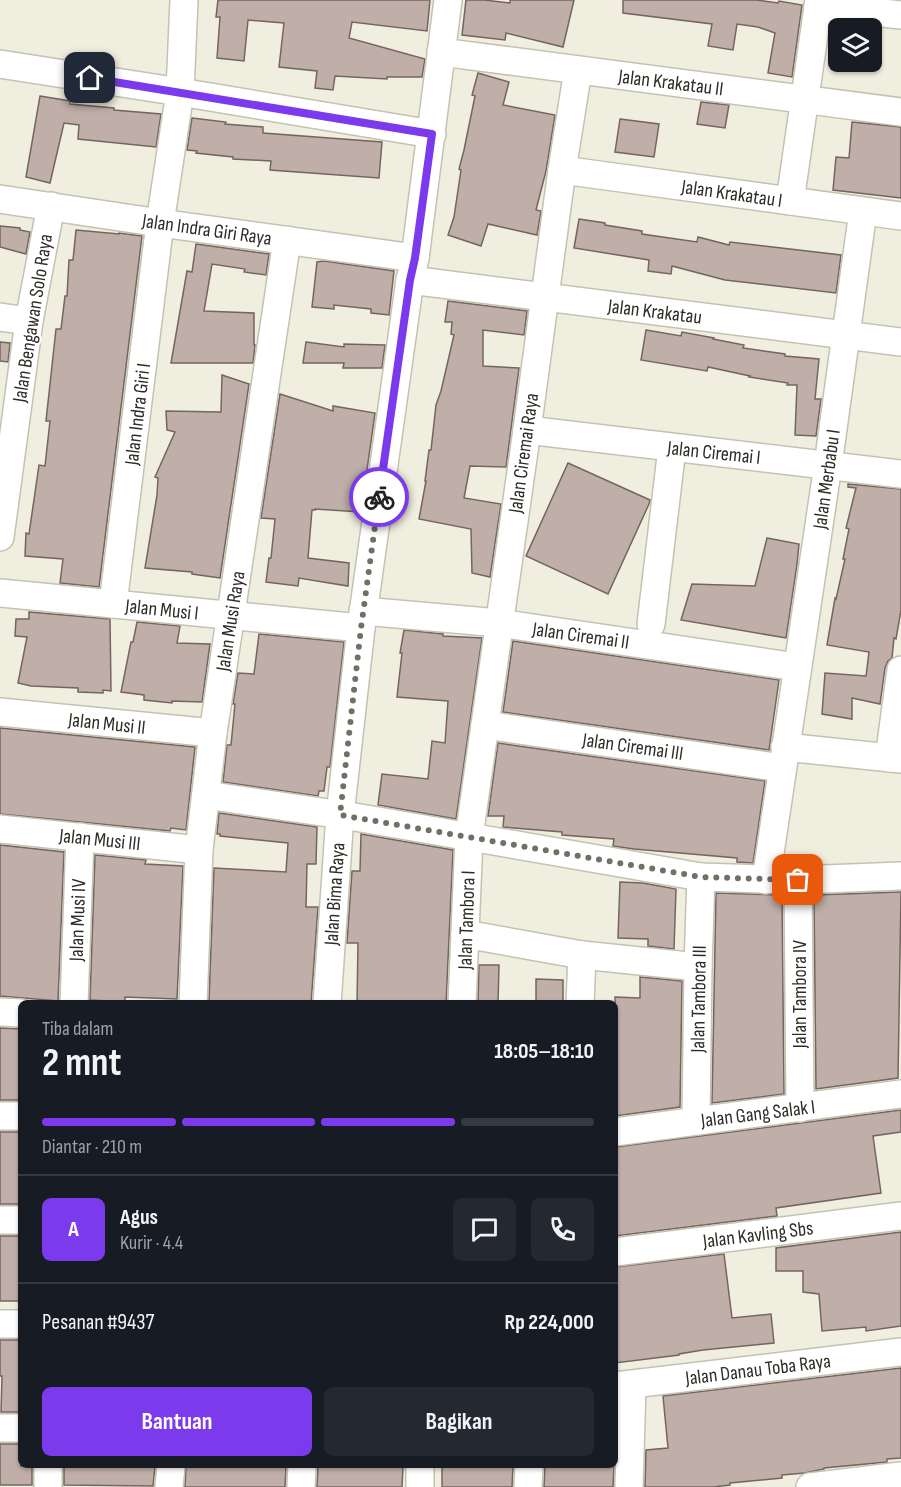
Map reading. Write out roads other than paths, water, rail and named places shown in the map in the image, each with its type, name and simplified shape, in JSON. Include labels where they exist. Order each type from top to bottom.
[{"type":"street","name":"Jalan Indra Giri I","points":[[114,604],[160,223],[180,92],[184,0]]},
{"type":"street","name":"Jalan Bima Raya","points":[[327,1000],[340,815],[362,619],[432,134],[441,52],[442,1]]},
{"type":"street","points":[[790,201],[819,3],[901,15]]},
{"type":"street","name":"Jalan Krakatau II","points":[[441,52],[901,112]]},
{"type":"street","points":[[0,64],[432,134]]},
{"type":"street","name":"Jalan Ciremai Raya","points":[[469,837],[578,70]]},
{"type":"street","name":"Jalan Krakatau I","points":[[562,170],[901,216]]},
{"type":"street","name":"Jalan Indra Giri Raya","points":[[0,199],[287,240],[412,269]]},
{"type":"street","name":"Jalan Bengawan Solo Raya","points":[[0,537],[29,321],[51,206]]},
{"type":"street","name":"Jalan Merbabu I","points":[[766,880],[864,211]]},
{"type":"street","name":"Jalan Musi Raya","points":[[193,1000],[199,850],[213,733],[287,240]]},
{"type":"street","name":"Jalan Krakatau","points":[[412,269],[545,296],[901,342]]},
{"type":"street","points":[[0,317],[29,321]]},
{"type":"street","name":"Jalan Ciremai I","points":[[527,430],[901,474]]},
{"type":"street","points":[[651,624],[672,448]]},
{"type":"street","name":"Jalan Musi I","points":[[0,593],[231,616],[362,619]]},
{"type":"street","name":"Jalan Ciremai II","points":[[362,619],[499,623],[797,667]]},
{"type":"street","points":[[784,758],[895,759],[901,670]]},
{"type":"street","name":"Jalan Musi II","points":[[0,712],[213,733]]},
{"type":"street","name":"Jalan Ciremai III","points":[[485,725],[784,758]]},
{"type":"street","points":[[206,795],[340,815],[701,877],[798,880],[901,876]]},
{"type":"street","name":"Jalan Musi III","points":[[0,829],[199,850]]},
{"type":"street","name":"Jalan Musi IV","points":[[74,1000],[80,837]]},
{"type":"street","name":"Jalan Tambora I","points":[[462,1000],[469,837]]},
{"type":"street","name":"Jalan Tambora III","points":[[696,1121],[701,877]]},
{"type":"street","name":"Jalan Tambora IV","points":[[798,880],[800,1107]]},
{"type":"street","points":[[465,934],[582,956],[698,967]]},
{"type":"street","points":[[580,1000],[582,956]]},
{"type":"street","points":[[0,1012],[18,1013]]},
{"type":"street","name":"Jalan Gang Salak I","points":[[618,1132],[901,1095]]},
{"type":"street","points":[[0,1116],[18,1116]]},
{"type":"street","name":"Jalan Kavling Sbs","points":[[618,1252],[901,1216]]},
{"type":"street","points":[[0,1220],[18,1220]]},
{"type":"street","points":[[0,1324],[18,1324]]},
{"type":"street","name":"Jalan Danau Toba Raya","points":[[624,1386],[901,1352]]},
{"type":"street","points":[[624,1386],[629,1487]]},
{"type":"street","points":[[0,1428],[18,1428]]},
{"type":"street","points":[[48,1468],[48,1487]]},
{"type":"street","points":[[169,1487],[171,1468]]},
{"type":"street","points":[[301,1487],[302,1468]]},
{"type":"street","points":[[420,1468],[420,1487]]},
{"type":"street","points":[[528,1487],[529,1468]]},
{"type":"street","points":[[810,1487],[901,1476]]}]
